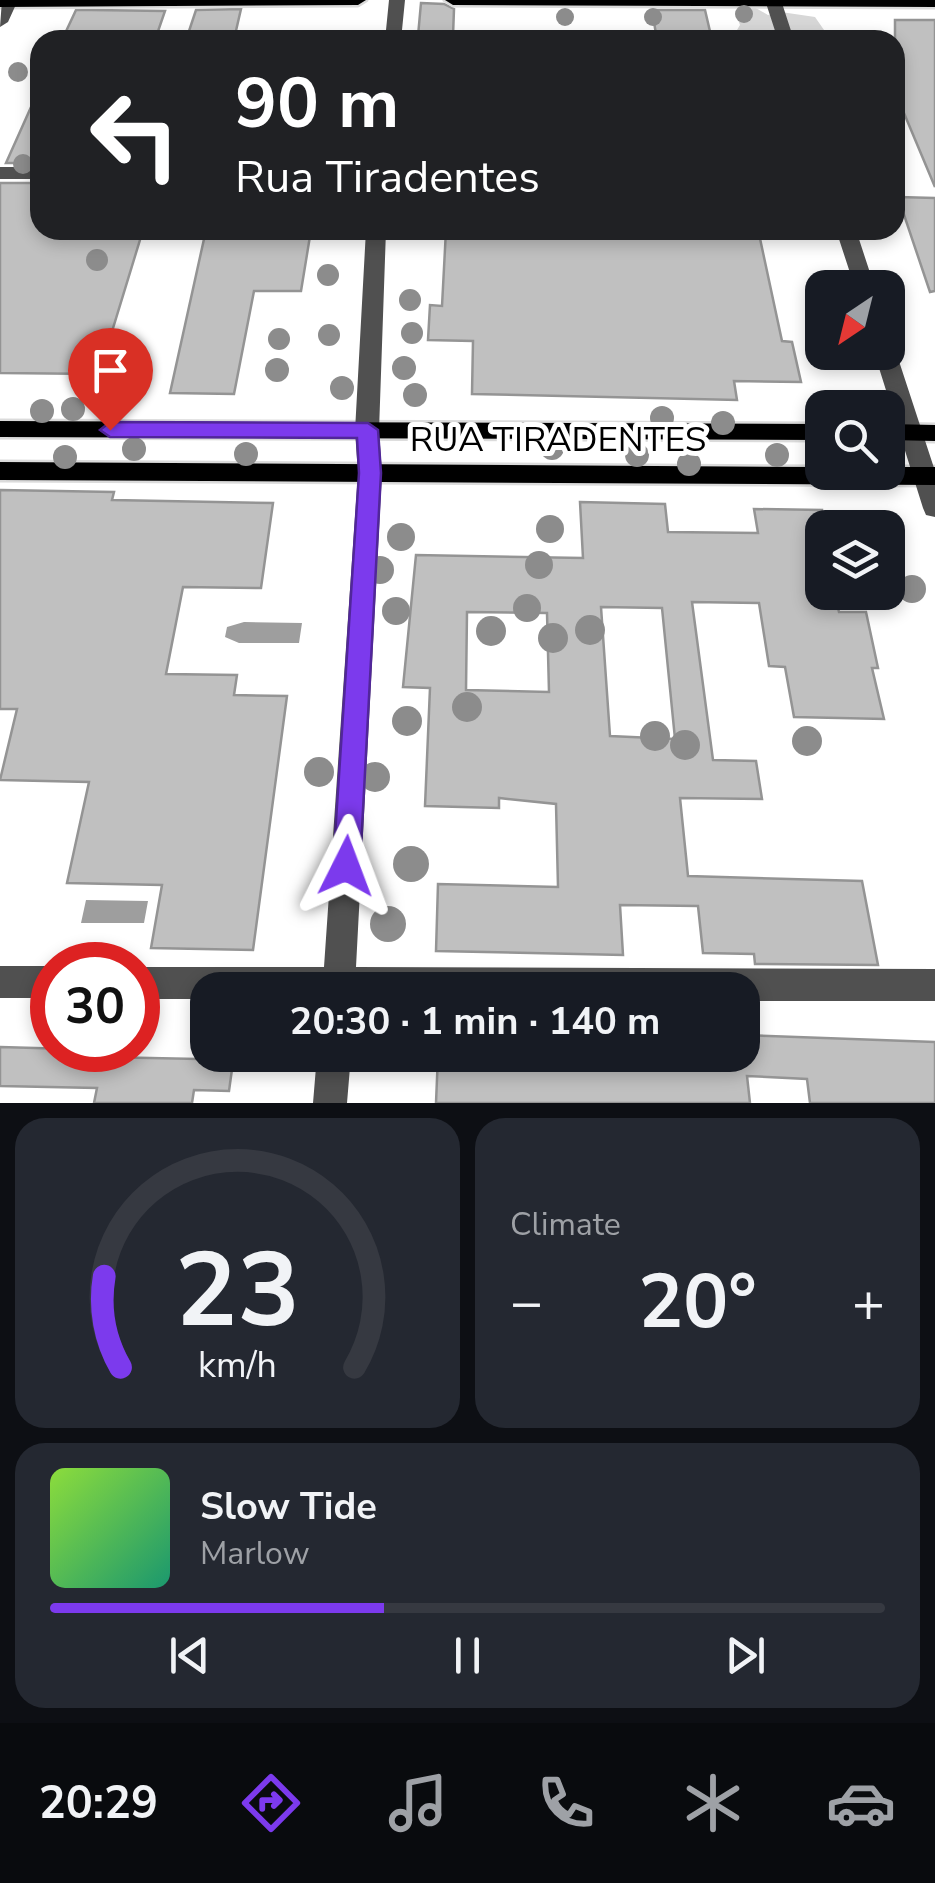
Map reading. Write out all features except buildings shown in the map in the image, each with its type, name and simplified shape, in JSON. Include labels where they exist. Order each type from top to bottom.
[{"type":"main road","points":[[6,1],[358,0]]},
{"type":"main road","points":[[453,0],[935,2]]},
{"type":"main road","name":"RUA TIRADENTES","points":[[0,429],[805,432]]},
{"type":"main road","name":"RUA TIRADENTES","points":[[0,471],[930,476]]},
{"type":"street","points":[[393,30],[397,0]]},
{"type":"street","points":[[774,0],[783,30]]},
{"type":"street","points":[[0,22],[6,1]]},
{"type":"street","points":[[0,173],[30,173]]},
{"type":"street","points":[[340,972],[370,473],[368,430],[376,240]]},
{"type":"street","points":[[849,240],[859,270]]},
{"type":"street","points":[[892,370],[930,476],[935,508]]},
{"type":"street","points":[[0,982],[30,982]]},
{"type":"street","points":[[160,983],[190,983]]},
{"type":"street","points":[[760,986],[935,985]]},
{"type":"street","points":[[330,1103],[333,1072]]},
{"type":"shaded area","points":[[754,7],[768,15],[781,12],[815,17],[824,30],[737,30],[740,25],[736,15]]},
{"type":"shaded area","points":[[244,622],[302,623],[299,643],[239,643],[225,637],[227,627]]},
{"type":"shaded area","points":[[86,900],[148,901],[144,923],[81,923]]},
{"type":"route","points":[[110,430],[368,430],[370,473],[346,866]]}]
